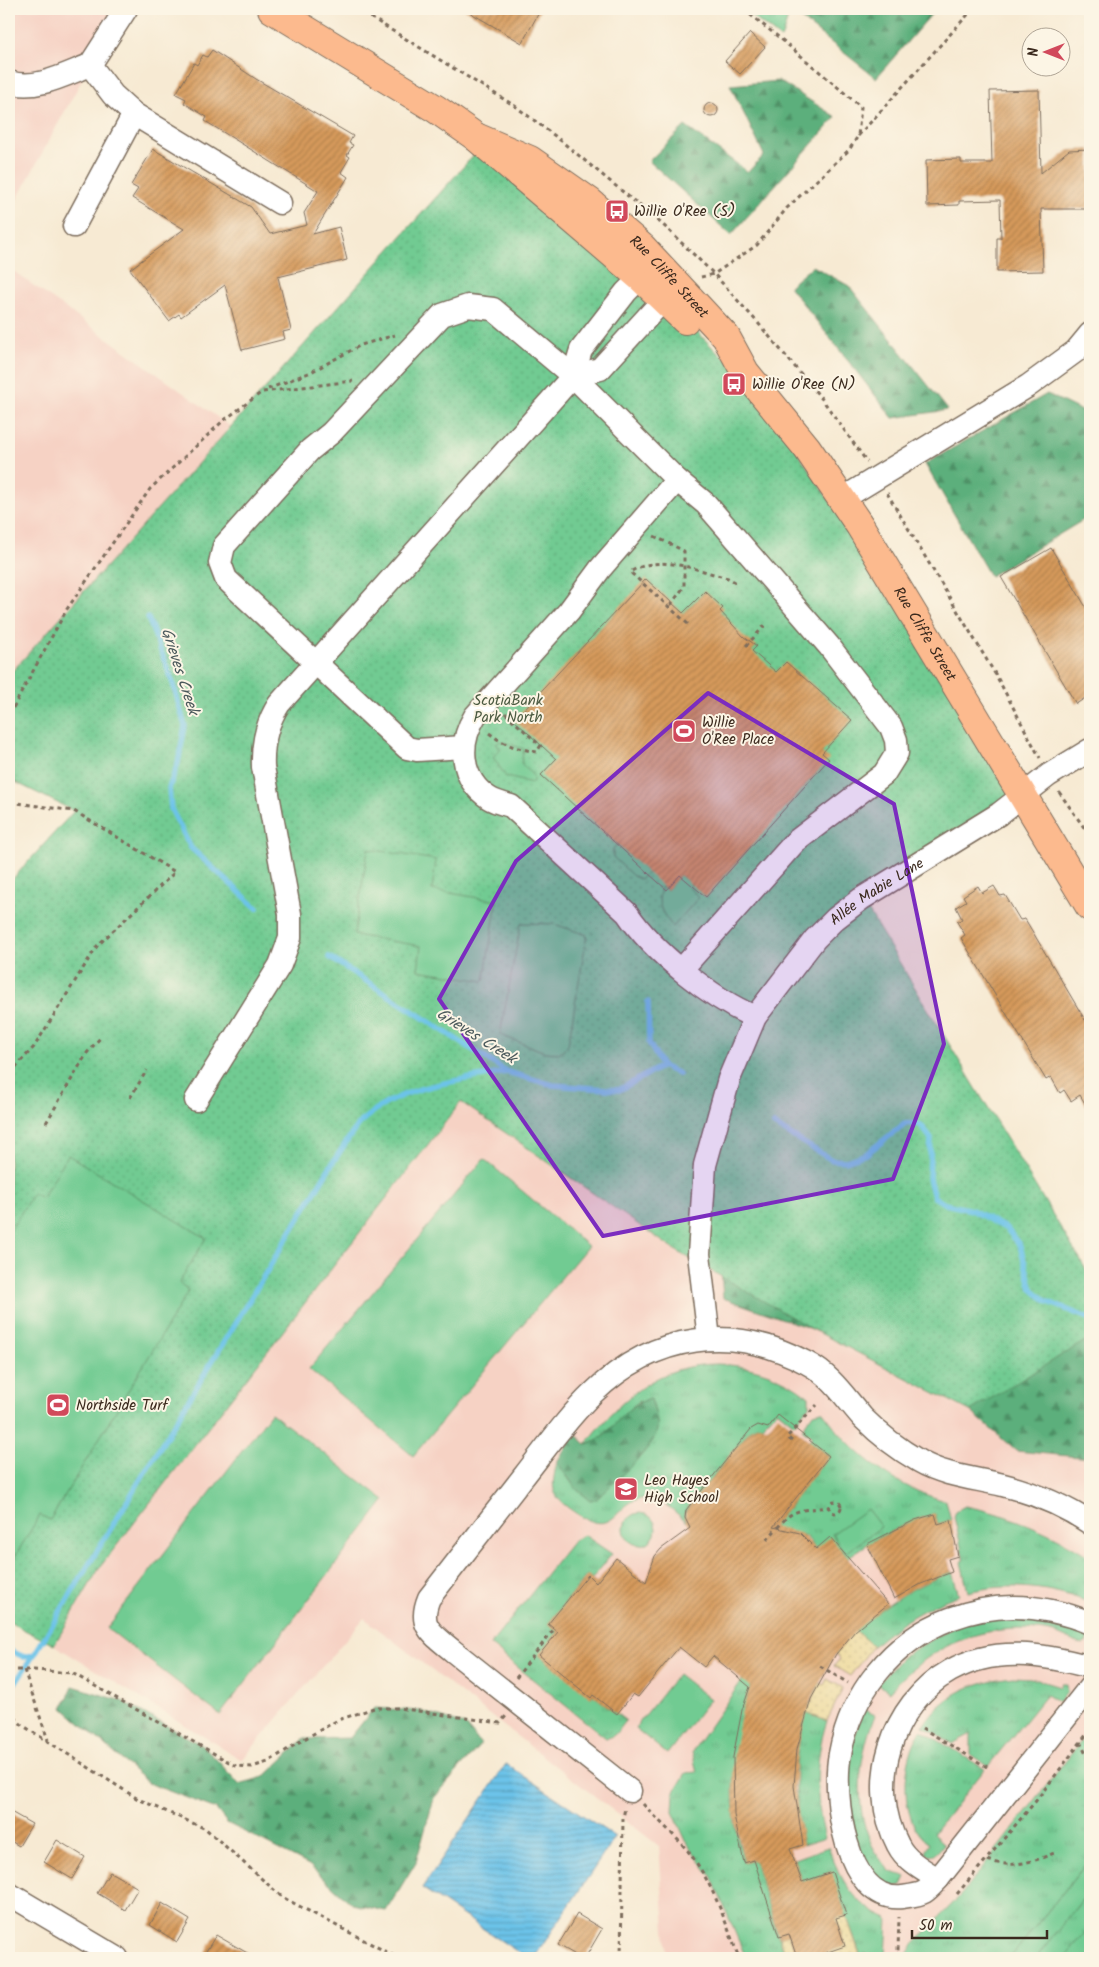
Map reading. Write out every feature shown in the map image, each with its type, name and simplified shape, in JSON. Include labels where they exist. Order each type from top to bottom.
[{"type":"main road","name":"Rue Cliffe Street","points":[[272,9],[436,109],[476,137],[641,277],[671,292],[726,337],[745,372],[807,448],[842,499],[1090,907]]},
{"type":"main road","name":"Rue Cliffe Street","points":[[476,137],[530,160],[582,196],[641,277]]},
{"type":"street","points":[[11,87],[43,83],[90,65],[126,9]]},
{"type":"street","points":[[90,65],[112,95],[134,114],[280,203]]},
{"type":"street","points":[[74,226],[134,114]]},
{"type":"street","points":[[196,1100],[287,952],[292,927],[265,781],[262,747],[272,714],[314,664],[573,376],[581,350],[641,277]]},
{"type":"street","points":[[573,376],[600,369],[671,292]]},
{"type":"street","points":[[464,747],[417,750],[407,748],[314,664],[226,578],[220,563],[224,546],[310,450],[331,433],[422,339],[442,315],[456,308],[468,306],[494,309],[573,376],[677,480],[706,504],[829,646],[891,727],[896,740],[897,753],[884,774],[795,842],[682,969]]},
{"type":"street","points":[[842,499],[1086,350]]},
{"type":"street","points":[[677,480],[600,569],[569,610],[475,716],[468,727],[464,747],[466,769],[478,788],[490,799],[511,806],[613,899],[627,913],[637,928],[682,969],[732,1007],[755,1017]]},
{"type":"street","name":"Allée Mabie Lane","points":[[709,1339],[699,1254],[705,1165],[730,1079],[755,1017],[815,939],[835,918],[861,899],[999,814],[1049,775],[1090,750]]},
{"type":"street","points":[[630,1791],[427,1627],[424,1619],[429,1598],[551,1442],[593,1393],[626,1365],[652,1351],[680,1343],[709,1339],[740,1340],[774,1347],[810,1364],[836,1384],[863,1417],[888,1442],[921,1462],[953,1475],[1002,1485],[1037,1495],[1076,1513],[1090,1523]]},
{"type":"street","points":[[1090,1623],[1068,1614],[1035,1607],[1002,1607],[968,1612],[936,1625],[913,1639],[879,1670],[863,1692],[848,1722],[839,1755],[837,1789],[841,1820],[848,1846],[863,1878],[875,1891],[888,1896],[900,1897],[924,1892],[938,1879],[1090,1687]]},
{"type":"street","points":[[938,1879],[915,1865],[898,1846],[885,1811],[884,1776],[891,1742],[903,1716],[924,1689],[951,1670],[986,1658],[1020,1653],[1056,1658],[1090,1667]]},
{"type":"street","points":[[9,1894],[117,1958]]},
{"type":"path","points":[[738,9],[748,13],[781,39],[861,107],[858,136]]},
{"type":"path","points":[[671,292],[714,274],[757,245],[772,225],[848,150],[858,136],[973,9]]},
{"type":"path","points":[[9,715],[67,610],[150,489],[223,421],[262,392],[311,372],[361,345],[396,335],[422,339]]},
{"type":"path","points":[[262,392],[385,377]]},
{"type":"path","points":[[653,536],[684,551],[684,587],[669,607]]},
{"type":"path","points":[[688,624],[630,572],[642,565],[654,563],[685,567],[728,578],[737,583]]},
{"type":"path","points":[[746,646],[767,623]]},
{"type":"path","points":[[489,732],[502,744],[537,752],[541,746],[505,713]]},
{"type":"path","points":[[9,795],[10,802],[74,810],[175,872],[96,946],[34,1046],[9,1074]]},
{"type":"path","points":[[1062,798],[1071,806],[1090,836]]},
{"type":"path","points":[[46,1123],[88,1053],[101,1038]]},
{"type":"path","points":[[130,1098],[146,1070]]},
{"type":"path","points":[[792,1441],[787,1437],[817,1405]]},
{"type":"path","points":[[767,1540],[789,1514],[799,1510],[830,1507]]},
{"type":"path","points":[[522,1671],[554,1629]]},
{"type":"path","points":[[820,1666],[848,1683]]},
{"type":"path","points":[[9,1670],[72,1673],[236,1766],[252,1767],[268,1762],[304,1738],[338,1720],[374,1708],[398,1708],[500,1723],[518,1702]]},
{"type":"path","points":[[24,1670],[49,1741]]},
{"type":"path","points":[[9,1711],[22,1726],[49,1741],[138,1799],[206,1829],[282,1896],[398,1958]]},
{"type":"path","points":[[922,1728],[987,1768]]},
{"type":"path","points":[[957,1894],[988,1860],[1090,1730]]},
{"type":"path","points":[[1080,1742],[1090,1762]]},
{"type":"path","points":[[622,1958],[623,1818],[630,1791]]},
{"type":"path","points":[[630,1791],[688,1851],[702,1872],[716,1899],[739,1958]]},
{"type":"path","points":[[1089,1811],[1090,1804]]},
{"type":"path","points":[[988,1860],[1016,1864],[1035,1861],[1054,1854]]},
{"type":"path","points":[[896,1958],[900,1897]]},
{"type":"highlighted area","points":[[708,693],[894,804],[944,1044],[893,1179],[603,1236],[439,999],[516,861]]},
{"type":"shaded area","points":[[9,9],[126,9],[90,65],[9,214]]},
{"type":"shaded area","points":[[9,268],[231,427],[9,675]]},
{"type":"shaded area","name":"Leo Hayes High School","points":[[461,1102],[675,1250],[814,1330],[970,1411],[1090,1338],[1090,1958],[667,1958],[659,1846],[364,1618],[242,1760],[54,1645],[100,1567]]},
{"type":"green space","points":[[738,9],[791,9],[781,39],[748,13]]},
{"type":"green space","points":[[791,9],[936,9],[876,78]]},
{"type":"green space","points":[[779,81],[836,117],[731,235],[649,161],[685,126],[748,172],[764,155],[730,85]]},
{"type":"green space","name":"ScotiaBank Park North","points":[[476,137],[664,298],[717,352],[745,372],[1023,795],[861,899],[1090,1276],[1090,1338],[970,1411],[814,1330],[675,1250],[461,1102],[100,1567],[54,1645],[9,1622],[9,883],[74,811],[9,779],[9,675],[473,156]]},
{"type":"green space","points":[[813,266],[849,286],[948,410],[893,418],[789,286]]},
{"type":"green space","points":[[1047,394],[1090,415],[1090,516],[990,576],[925,464]]},
{"type":"green space","points":[[500,741],[524,749],[521,763],[534,777],[532,783],[506,777],[493,757],[501,748],[496,744]]},
{"type":"green space","points":[[617,844],[648,873],[640,879],[633,876],[613,857],[613,849]]},
{"type":"green space","points":[[368,849],[436,860],[432,890],[497,901],[484,981],[418,970],[421,946],[354,935]]},
{"type":"green space","points":[[680,875],[691,884],[689,888],[699,897],[673,927],[663,913],[659,898],[662,886],[667,890]]},
{"type":"green space","points":[[521,923],[554,924],[587,935],[568,1045],[559,1053],[545,1052],[500,1035]]},
{"type":"green space","name":"Northside Turf","points":[[68,1155],[206,1238],[179,1283],[189,1290],[50,1520],[40,1515],[14,1558],[9,1555],[9,1233],[33,1193],[42,1198]]},
{"type":"green space","points":[[484,1159],[588,1246],[413,1456],[309,1369]]},
{"type":"green space","points":[[719,1247],[1090,1322],[1090,1458],[1016,1451],[968,1409],[815,1330],[723,1298]]},
{"type":"green space","points":[[718,1364],[743,1367],[777,1377],[809,1397],[809,1406],[794,1424],[777,1410],[762,1426],[758,1425],[751,1429],[686,1510],[684,1514],[687,1522],[666,1505],[656,1500],[638,1499],[629,1503],[608,1521],[599,1523],[587,1519],[558,1499],[553,1483],[557,1462],[576,1489],[598,1498],[607,1488],[640,1401],[601,1437],[586,1444],[627,1399],[659,1377],[677,1370]]},
{"type":"green space","points":[[651,1399],[657,1425],[656,1434],[652,1441],[639,1458],[597,1499],[590,1500],[576,1489],[557,1462],[574,1433],[586,1444],[595,1441],[632,1407]]},
{"type":"green space","points":[[822,1411],[838,1432],[878,1468],[904,1485],[946,1501],[951,1520],[938,1524],[935,1514],[906,1524],[866,1545],[830,1571],[805,1536],[791,1533],[764,1538],[829,1456],[809,1440],[812,1437],[802,1429],[813,1413]]},
{"type":"green space","points":[[271,1413],[385,1500],[220,1715],[107,1628]]},
{"type":"green space","points":[[965,1506],[998,1514],[1045,1532],[1090,1557],[1090,1603],[1061,1593],[1030,1588],[999,1587],[968,1592],[961,1562],[964,1560],[954,1517],[956,1511]]},
{"type":"green space","points":[[867,1509],[881,1527],[845,1553],[832,1534]]},
{"type":"green space","points":[[640,1513],[646,1514],[651,1518],[655,1523],[655,1535],[651,1540],[646,1544],[640,1545],[634,1544],[629,1540],[625,1535],[624,1529],[625,1523],[629,1518],[634,1514]]},
{"type":"green space","points":[[584,1535],[612,1554],[592,1579],[587,1575],[548,1624],[558,1632],[539,1655],[591,1697],[593,1695],[626,1721],[609,1738],[606,1738],[490,1645],[574,1540]]},
{"type":"green space","points":[[952,1572],[959,1595],[913,1616],[873,1646],[855,1631],[877,1612],[901,1596],[925,1583]]},
{"type":"green space","points":[[1023,1616],[1058,1622],[1076,1628],[1088,1637],[1087,1642],[1082,1645],[1054,1633],[1026,1629],[982,1633],[942,1649],[923,1661],[905,1675],[889,1692],[878,1684],[902,1657],[958,1624],[992,1617]]},
{"type":"green space","points":[[752,1666],[756,1670],[737,1740],[733,1776],[735,1819],[744,1863],[754,1860],[785,1958],[746,1958],[711,1876],[687,1843],[673,1812],[674,1793],[686,1773],[697,1772],[692,1752]]},
{"type":"green space","points":[[678,1674],[710,1699],[667,1754],[635,1728]]},
{"type":"green space","points":[[1013,1677],[1031,1678],[1060,1687],[1061,1684],[1066,1684],[1067,1692],[1059,1703],[1046,1695],[988,1766],[971,1755],[971,1734],[952,1744],[923,1726],[940,1705],[962,1691],[987,1682]]},
{"type":"green space","points":[[73,1686],[122,1701],[205,1747],[239,1784],[264,1777],[304,1739],[350,1738],[374,1708],[421,1711],[465,1725],[481,1744],[434,1798],[416,1862],[386,1911],[352,1904],[309,1865],[227,1823],[216,1809],[148,1783],[63,1708]]},
{"type":"green space","points":[[863,1709],[875,1715],[864,1754],[861,1774],[860,1795],[862,1815],[876,1853],[891,1872],[906,1877],[902,1885],[893,1888],[876,1880],[859,1848],[849,1821],[846,1766]]},
{"type":"green space","points":[[806,1713],[827,1721],[820,1750],[817,1779],[819,1809],[825,1838],[803,1845],[796,1795],[796,1779],[798,1747]]},
{"type":"green space","points":[[921,1730],[985,1769],[933,1834],[944,1844],[932,1855],[926,1854],[930,1844],[919,1834],[912,1821],[906,1790],[910,1757]]},
{"type":"green space","points":[[1090,1730],[1090,1859],[1010,1958],[905,1958],[912,1946],[960,1896]]},
{"type":"green space","points":[[828,1847],[838,1870],[850,1890],[866,1906],[888,1919],[886,1958],[871,1958],[865,1953],[865,1958],[858,1958],[860,1954],[831,1872],[802,1882],[794,1859]]},
{"type":"green space","points":[[1090,1859],[1090,1890],[1036,1958],[1010,1958]]},
{"type":"green space","points":[[1090,1890],[1090,1958],[1036,1958]]},
{"type":"green space","points":[[1090,1927],[1090,1958],[1064,1958]]},
{"type":"sand","points":[[855,1631],[873,1646],[850,1676],[834,1666],[839,1660],[836,1654]]},
{"type":"sand","points":[[827,1679],[843,1688],[827,1721],[806,1713],[820,1683],[824,1685]]},
{"type":"sand","points":[[846,1915],[860,1955],[858,1958],[827,1958],[825,1953],[845,1946],[836,1918]]},
{"type":"sand","points":[[789,1934],[797,1958],[785,1958],[779,1937]]},
{"type":"water","points":[[506,1764],[615,1837],[534,1958],[527,1958],[422,1888]]},
{"type":"building","points":[[464,9],[541,9],[522,43]]},
{"type":"building","points":[[750,33],[765,47],[740,74],[725,61]]},
{"type":"building","points":[[212,50],[256,79],[353,136],[349,143],[353,145],[347,155],[350,157],[341,172],[348,177],[313,234],[339,227],[347,260],[278,277],[291,330],[283,332],[285,339],[242,350],[225,285],[181,317],[179,314],[169,321],[130,269],[184,229],[132,198],[138,189],[131,185],[153,149],[251,207],[270,234],[307,225],[304,213],[318,191],[205,121],[207,117],[184,103],[186,99],[176,94],[194,63],[197,65],[203,55],[207,57]]},
{"type":"building","points":[[1039,90],[1041,173],[1069,150],[1090,149],[1090,209],[1041,209],[1043,271],[997,272],[997,238],[1001,238],[1000,200],[959,201],[959,205],[927,206],[926,160],[961,159],[961,163],[992,163],[990,91]]},
{"type":"building","points":[[708,103],[714,103],[718,110],[714,117],[708,117],[704,113],[704,107]]},
{"type":"building","points":[[1051,548],[1090,614],[1090,695],[1076,704],[1001,577]]},
{"type":"building","name":"Willie O'Ree Place","points":[[646,579],[683,613],[705,591],[723,608],[720,611],[744,637],[757,646],[752,651],[776,672],[786,662],[852,720],[822,753],[829,759],[706,897],[680,875],[667,890],[541,775],[556,759],[514,720]]},
{"type":"building","points":[[978,886],[982,893],[994,886],[1000,896],[1005,895],[1020,920],[1025,919],[1085,1020],[1090,1017],[1090,1112],[1080,1095],[1071,1101],[1064,1090],[1060,1093],[1051,1077],[1046,1080],[961,938],[965,935],[957,922],[962,919],[956,907],[966,901],[963,896]]},
{"type":"building","name":"Leo Hayes High School","points":[[778,1415],[829,1456],[773,1527],[800,1533],[816,1549],[830,1537],[888,1604],[855,1631],[836,1654],[811,1699],[797,1749],[794,1786],[803,1845],[790,1849],[802,1882],[832,1872],[846,1915],[836,1918],[845,1946],[825,1953],[827,1958],[797,1958],[789,1934],[779,1937],[754,1860],[744,1863],[734,1815],[733,1757],[742,1710],[750,1687],[713,1656],[704,1667],[679,1647],[638,1697],[633,1694],[617,1714],[593,1695],[591,1698],[539,1655],[558,1632],[548,1624],[588,1575],[596,1583],[616,1558],[646,1582],[655,1556],[661,1549],[690,1528],[685,1518],[686,1510],[751,1429],[758,1425],[768,1428]]},
{"type":"building","points":[[935,1514],[938,1524],[951,1520],[958,1556],[948,1559],[952,1572],[921,1584],[894,1599],[867,1544],[915,1520]]},
{"type":"building","points":[[9,1811],[32,1824],[19,1846],[9,1840]]},
{"type":"building","points":[[57,1840],[85,1857],[72,1879],[44,1862]]},
{"type":"building","points":[[110,1872],[138,1888],[125,1910],[97,1893]]},
{"type":"building","points":[[162,1903],[190,1920],[177,1942],[150,1925]]},
{"type":"building","points":[[577,1914],[602,1929],[585,1958],[581,1958],[558,1945]]},
{"type":"building","points":[[216,1935],[256,1958],[202,1958]]},
{"type":"waterway","name":"Grieves Creek","points":[[148,618],[172,680],[185,726],[178,763],[169,788],[171,809],[191,848],[257,908]]},
{"type":"waterway","name":"Grieves Creek","points":[[329,957],[507,1072],[553,1085],[619,1090],[662,1066],[679,1074]]},
{"type":"waterway","points":[[648,1002],[649,1043],[662,1066]]},
{"type":"waterway","points":[[9,1650],[24,1657],[34,1655],[333,1162],[361,1122],[381,1107],[415,1091],[451,1082],[507,1072]]},
{"type":"waterway","name":"Grieves Creek","points":[[774,1125],[832,1160],[846,1161],[866,1154],[906,1123],[921,1125],[931,1139],[929,1178],[934,1197],[945,1204],[972,1210],[1007,1229],[1020,1246],[1032,1289],[1046,1301],[1090,1319]]},
{"type":"waterway","points":[[9,1692],[33,1656]]},
{"type":"place","name":"Willie O'Ree (S)","points":[[617,211]]},
{"type":"place","name":"Willie O'Ree (N)","points":[[734,384]]},
{"type":"place","name":"Willie O'Ree Place","points":[[684,731]]},
{"type":"place","name":"Northside Turf","points":[[58,1405]]},
{"type":"place","name":"Leo Hayes High School","points":[[626,1489]]}]
